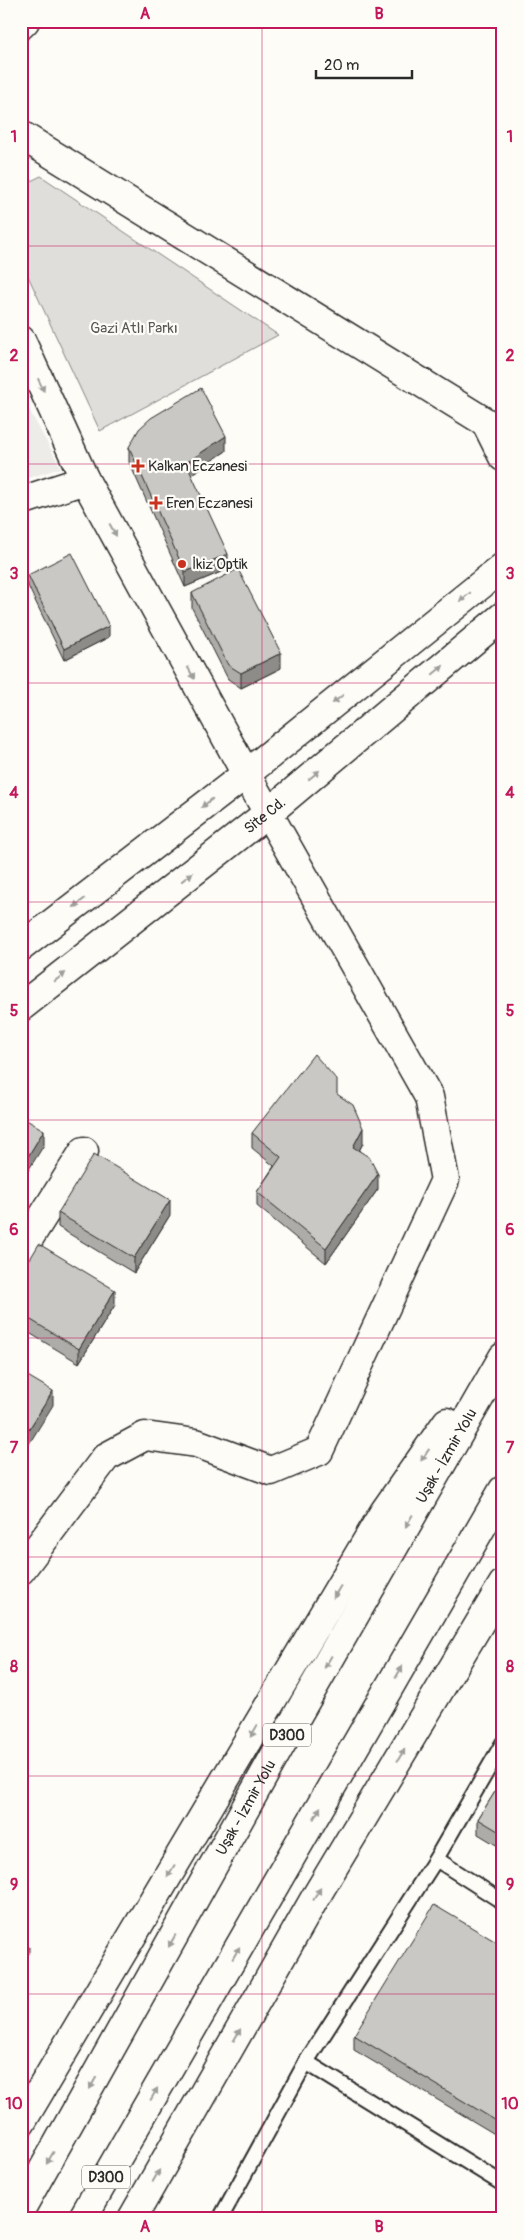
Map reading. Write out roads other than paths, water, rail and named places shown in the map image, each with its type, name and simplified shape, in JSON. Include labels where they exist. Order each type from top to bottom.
[{"type":"main road","points":[[21,25],[25,21]]},
{"type":"main road","points":[[21,135],[87,178],[494,428],[503,457]]},
{"type":"main road","points":[[21,340],[85,480],[246,774],[430,1097],[445,1180],[319,1451],[271,1471],[196,1443],[145,1436],[106,1457],[21,1570]]},
{"type":"main road","points":[[21,501],[85,480]]},
{"type":"main road","points":[[21,947],[246,774],[503,567]]},
{"type":"main road","name":"Site Cd.","points":[[21,1007],[268,813],[503,616]]},
{"type":"main road","points":[[21,1250],[84,1151]]},
{"type":"main road","points":[[21,2122],[384,1512],[503,1343]]},
{"type":"main road","name":"Uşak - İzmir Yolu","points":[[21,2209],[75,2116],[293,1725],[503,1357]]},
{"type":"main road","name":"D300","points":[[82,2219],[503,1490]]},
{"type":"main road","points":[[132,2219],[315,1898],[503,1584]]},
{"type":"lane","points":[[220,2219],[306,2062],[436,1858],[503,1743]]},
{"type":"lane","points":[[436,1858],[503,1902]]},
{"type":"lane","points":[[306,2062],[503,2184]]},
{"type":"place","name":"Kalkan Eczanesi","points":[[138,466]]},
{"type":"place","name":"Eren Eczanesi","points":[[156,503]]},
{"type":"place","name":"İkiz Optik","points":[[182,564]]},
{"type":"park label","name":"Gazi Atlı Parkı","points":[[134,328]]}]
